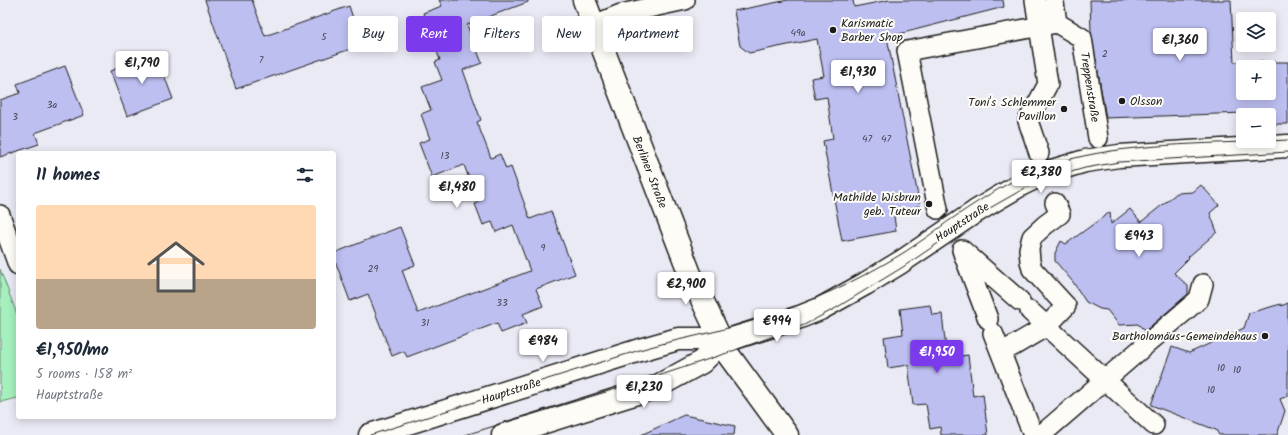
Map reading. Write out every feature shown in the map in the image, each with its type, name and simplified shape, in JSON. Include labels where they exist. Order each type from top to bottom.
[{"type":"street","name":"Berliner Straße","points":[[584,0],[590,16]]},
{"type":"street","points":[[595,25],[621,14],[685,0]]},
{"type":"street","points":[[1039,153],[1028,121],[1048,84],[1048,24],[1041,3]]},
{"type":"street","points":[[938,209],[907,51],[1048,24]]},
{"type":"street","name":"Treppenstraße","points":[[1048,24],[1082,38],[1098,138]]},
{"type":"street","name":"Berliner Straße","points":[[595,28],[690,274],[727,353],[787,435]]},
{"type":"street","name":"Hauptstraße","points":[[370,435],[678,339],[700,339],[722,342],[800,317],[833,302],[901,262],[980,208],[1022,184],[1045,173],[1085,161],[1119,156],[1288,146]]},
{"type":"street","points":[[1001,353],[1047,326],[1066,306],[1032,269],[1030,261],[1029,249],[1032,237],[1060,214],[1055,203]]},
{"type":"street","points":[[0,215],[16,259]]},
{"type":"street","points":[[1033,435],[962,250],[1154,425]]},
{"type":"street","points":[[1041,435],[1199,299],[1203,284]]},
{"type":"street","name":"Hauptstraße","points":[[503,435],[656,388],[702,362],[722,342]]},
{"type":"green space","points":[[0,269],[16,312],[16,398],[0,402]]},
{"type":"building","points":[[205,0],[252,0],[265,36],[349,6],[352,16],[348,16],[348,50],[236,89]]},
{"type":"building","points":[[439,0],[528,0],[528,2],[491,16],[470,16],[470,24],[467,25],[470,33],[470,52],[478,52],[482,63],[463,70],[481,120],[477,122],[491,158],[500,154],[506,169],[511,167],[530,219],[551,211],[575,274],[536,289],[543,306],[523,314],[527,323],[501,333],[497,323],[407,357],[404,351],[392,356],[368,294],[350,301],[336,263],[336,252],[400,227],[415,265],[402,270],[418,313],[530,271],[513,225],[496,232],[492,222],[483,225],[475,204],[478,203],[464,165],[432,177],[419,143],[430,139],[421,114],[431,110],[422,87],[442,80],[435,62],[440,60],[437,52],[462,52],[462,16],[424,16],[423,13],[442,6]]},
{"type":"building","points":[[788,0],[853,0],[854,7],[889,0],[1003,0],[1004,7],[887,37],[920,206],[915,207],[916,211],[894,216],[896,231],[842,241],[823,141],[833,139],[827,97],[815,99],[811,78],[824,76],[817,39],[749,53],[740,46],[734,11]]},
{"type":"building","points":[[1090,0],[1231,0],[1234,62],[1236,62],[1236,100],[1276,100],[1276,62],[1288,62],[1288,124],[1276,124],[1276,108],[1236,108],[1236,113],[1106,118],[1091,32]]},
{"type":"building","points":[[156,54],[173,99],[127,116],[110,71]]},
{"type":"building","points":[[65,66],[84,115],[35,133],[39,144],[0,157],[0,100],[20,93],[17,84]]},
{"type":"building","points":[[1201,185],[1219,205],[1210,213],[1217,232],[1188,257],[1189,258],[1174,273],[1188,286],[1188,294],[1145,331],[1138,324],[1119,325],[1107,310],[1100,309],[1086,302],[1073,282],[1055,261],[1055,253],[1061,241],[1066,244],[1110,212],[1111,224],[1130,209],[1141,222],[1177,193],[1193,192]]},
{"type":"building","points":[[1288,303],[1288,396],[1280,399],[1285,411],[1277,435],[1219,435],[1216,430],[1151,405],[1172,347],[1189,353],[1244,328],[1249,313]]},
{"type":"building","points":[[930,305],[932,315],[942,314],[947,358],[968,355],[973,396],[983,394],[988,435],[941,435],[940,427],[930,429],[926,404],[913,405],[908,365],[888,368],[884,337],[903,334],[900,309]]},
{"type":"building","points":[[684,415],[735,426],[734,435],[641,435]]},
{"type":"tram line","points":[[1276,141],[1288,140]]},
{"type":"tram line","points":[[370,435],[643,349],[737,326],[795,306],[852,281],[900,255],[988,195],[1021,177],[1044,167],[1070,159],[1124,149],[1152,146],[1236,142]]},
{"type":"tram line","points":[[465,435],[658,376],[804,325],[836,308],[903,267],[990,208],[1025,188],[1047,179],[1085,168],[1119,162],[1288,152]]},
{"type":"place","name":"Karismatic Barber Shop","points":[[833,30]]},
{"type":"place","name":"Olsson","points":[[1122,101]]},
{"type":"place","name":"Toni's Schlemmer Pavillon","points":[[1064,109]]},
{"type":"place","name":"Mathilde Wisbrun geb. Tuteur","points":[[929,204]]},
{"type":"place","name":"Bartholomäus-Gemeindehaus","points":[[1265,336]]}]
